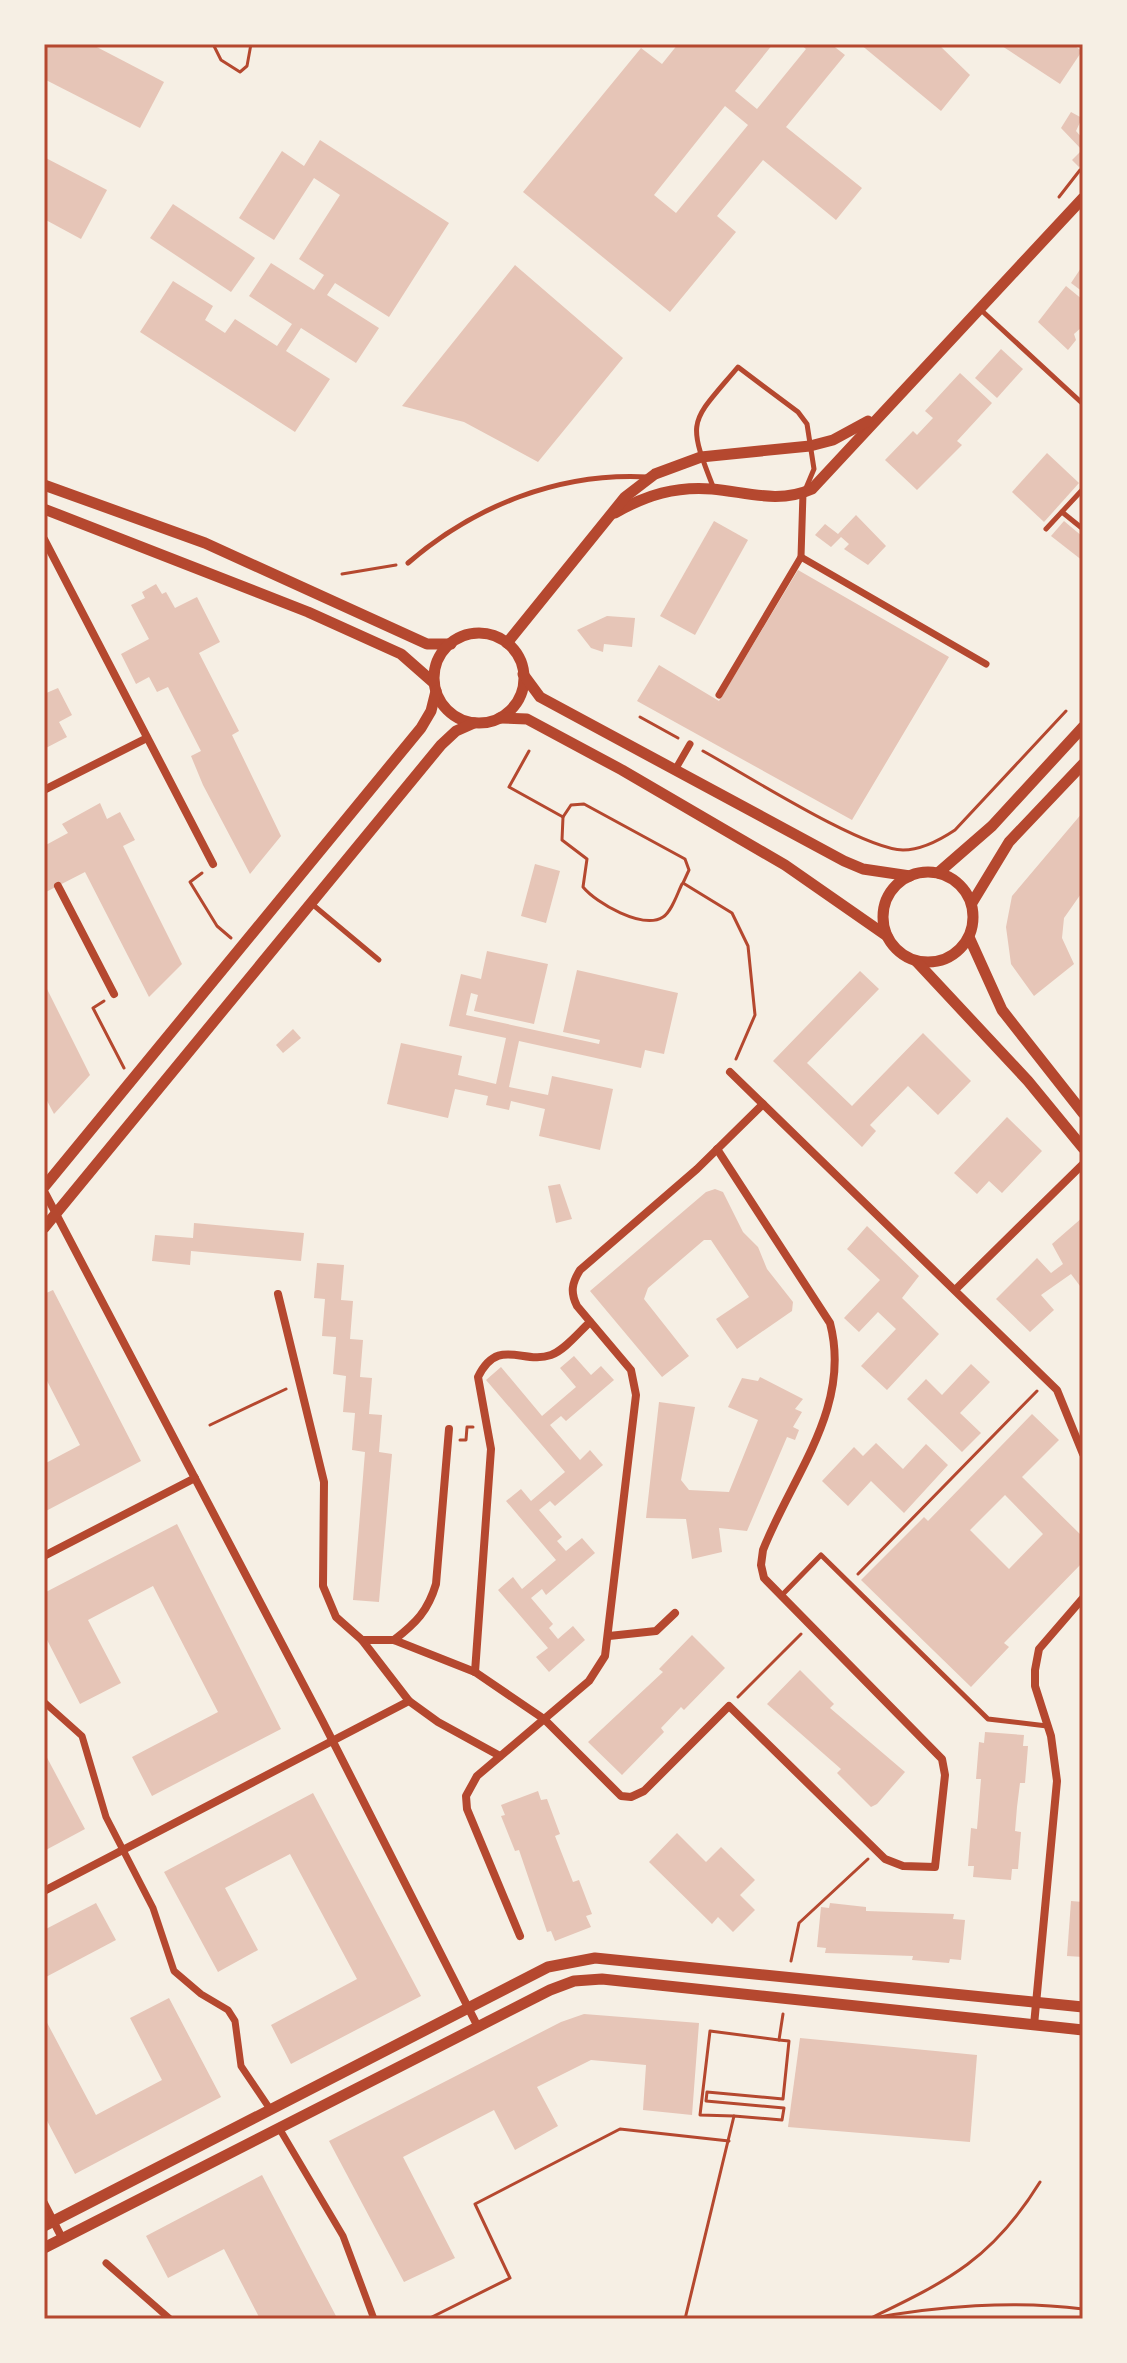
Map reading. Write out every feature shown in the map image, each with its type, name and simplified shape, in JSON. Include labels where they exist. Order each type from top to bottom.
[{"type":"street","points":[[615,513],[660,492],[714,489],[777,497],[803,493],[819,483],[876,416],[980,310],[1083,198]]},
{"type":"street","points":[[507,643],[625,497],[649,477],[670,466],[701,457],[810,446],[842,436],[876,416]]},
{"type":"street","points":[[44,485],[205,543],[427,644],[451,644]]},
{"type":"street","points":[[719,695],[801,557],[803,493]]},
{"type":"street","points":[[44,509],[308,612],[401,654],[435,687],[450,713],[474,723]]},
{"type":"street","points":[[44,539],[213,864]]},
{"type":"street","points":[[801,557],[986,664]]},
{"type":"street","points":[[478,2027],[333,1741],[44,1189],[421,728],[431,711],[440,657],[451,644],[466,635],[483,634],[507,643],[518,657],[523,674],[540,697],[863,869],[910,876],[938,873],[992,826],[1083,727]]},
{"type":"street","points":[[500,718],[518,699],[523,674]]},
{"type":"street","points":[[44,1228],[441,745],[456,731],[474,723],[500,718],[527,719],[622,770],[785,865],[887,936],[904,956],[928,963],[953,956],[969,937]]},
{"type":"street","points":[[44,790],[147,738]]},
{"type":"street","points":[[675,770],[690,744]]},
{"type":"street","points":[[1083,764],[1009,842],[972,903],[969,937],[1002,1010],[1083,1113]]},
{"type":"street","points":[[938,873],[964,889],[972,903]]},
{"type":"street","points":[[887,936],[883,922],[889,894],[910,876]]},
{"type":"street","points":[[58,886],[114,994]]},
{"type":"street","points":[[916,961],[1047,1103],[1083,1148]]},
{"type":"street","points":[[730,1072],[1047,1380],[1063,1403],[1083,1454]]},
{"type":"street","points":[[520,1936],[467,1809],[466,1796],[477,1776],[598,1670],[609,1636],[636,1383],[631,1370],[572,1297],[573,1282],[580,1270],[717,1149],[763,1104]]},
{"type":"street","points":[[362,1640],[394,1640],[475,1672],[544,1719],[613,1790],[631,1797],[644,1791],[729,1706],[877,1851],[903,1866],[935,1867],[945,1775],[942,1759],[764,1578],[761,1565],[763,1550],[834,1393],[836,1346],[830,1323],[717,1149]]},
{"type":"street","points":[[955,1290],[1083,1164]]},
{"type":"street","points":[[278,1294],[324,1482],[325,1599],[336,1617],[362,1640],[409,1701],[438,1722],[500,1756]]},
{"type":"street","points":[[475,1672],[491,1449],[478,1387],[482,1369],[503,1354],[547,1357],[590,1322]]},
{"type":"street","points":[[394,1640],[418,1622],[431,1604],[436,1584],[449,1434]]},
{"type":"street","points":[[44,1556],[195,1478]]},
{"type":"street","points":[[1034,2025],[1056,1792],[1056,1757],[1035,1686],[1039,1649],[1083,1598]]},
{"type":"street","points":[[609,1636],[656,1631],[675,1613]]},
{"type":"street","points":[[44,1891],[409,1701]]},
{"type":"street","points":[[44,1702],[82,1736],[106,1817],[153,1908],[174,1971],[201,1994],[228,2010],[235,2021],[241,2066],[270,2109]]},
{"type":"street","points":[[48,2224],[548,1967],[578,1959],[787,1976],[1083,2007]]},
{"type":"street","points":[[44,2248],[574,1981],[602,1979],[1083,2030]]},
{"type":"street","points":[[279,2128],[343,2236],[374,2319]]},
{"type":"street","points":[[44,2203],[48,2224],[62,2238]]},
{"type":"street","points":[[106,2263],[170,2319]]},
{"type":"lane","points":[[980,310],[1083,404]]},
{"type":"lane","points":[[714,489],[695,440],[698,416],[738,367],[798,412],[807,424],[814,469],[803,493]]},
{"type":"lane","points":[[408,563],[445,532],[481,511],[533,491],[562,484],[649,477]]},
{"type":"lane","points":[[1046,529],[1083,489]]},
{"type":"lane","points":[[1062,512],[1083,529]]},
{"type":"lane","points":[[311,903],[379,960]]},
{"type":"lane","points":[[780,1597],[821,1555],[988,1719],[1048,1726]]},
{"type":"path","points":[[213,44],[221,60],[240,72],[247,66],[251,44]]},
{"type":"path","points":[[1059,197],[1080,170]]},
{"type":"path","points":[[342,574],[408,563]]},
{"type":"path","points":[[690,744],[863,839],[908,850],[939,840],[955,830],[1066,711]]},
{"type":"path","points":[[640,717],[675,736]]},
{"type":"path","points":[[529,751],[509,787],[563,817]]},
{"type":"path","points":[[584,804],[685,859],[689,870],[661,918],[626,916],[583,887],[587,859],[562,840],[563,817],[571,805],[584,804]]},
{"type":"path","points":[[213,864],[190,882],[217,926],[234,940]]},
{"type":"path","points":[[683,883],[732,913],[748,946],[755,1015],[730,1072]]},
{"type":"path","points":[[114,994],[93,1008],[131,1081]]},
{"type":"path","points":[[849,1583],[1047,1380]]},
{"type":"path","points":[[210,1425],[300,1382]]},
{"type":"path","points":[[449,1434],[466,1440],[467,1427],[488,1428]]},
{"type":"path","points":[[729,1706],[809,1626]]},
{"type":"path","points":[[787,1976],[799,1923],[877,1851]]},
{"type":"path","points":[[779,2040],[785,1999]]},
{"type":"path","points":[[710,2031],[779,2040],[789,2041],[783,2099],[707,2092],[706,2101],[784,2108],[782,2120],[700,2115],[710,2031]]},
{"type":"path","points":[[685,2319],[734,2116]]},
{"type":"path","points":[[428,2319],[510,2278],[475,2204],[620,2129],[729,2141]]},
{"type":"path","points":[[870,2319],[937,2286],[995,2245],[1040,2182]]},
{"type":"path","points":[[870,2319],[966,2308],[1058,2305],[1083,2309]]},
{"type":"building","points":[[44,44],[91,44],[164,82],[140,128],[44,79]]},
{"type":"building","points":[[678,44],[773,44],[735,91],[757,109],[806,49],[800,44],[831,44],[845,55],[786,127],[862,188],[836,220],[763,160],[717,216],[736,232],[670,312],[523,192],[641,48],[662,64]],"holes":[[[725,106],[748,125],[676,213],[654,195]]]},
{"type":"building","points":[[860,44],[938,44],[970,75],[941,111]]},
{"type":"building","points":[[999,44],[1072,44],[1082,51],[1060,84]]},
{"type":"building","points":[[1071,112],[1082,118],[1076,131],[1083,139],[1083,162],[1079,167],[1072,160],[1082,150],[1061,128]]},
{"type":"building","points":[[320,140],[449,223],[389,317],[335,283],[327,295],[379,328],[356,363],[301,328],[286,351],[330,379],[295,432],[140,332],[173,281],[213,306],[205,320],[225,333],[235,319],[277,346],[292,324],[249,296],[271,263],[314,290],[324,275],[299,259],[340,195],[314,178],[274,240],[239,218],[282,151],[304,166]]},
{"type":"building","points":[[44,157],[107,190],[81,239],[44,219]]},
{"type":"building","points":[[173,204],[255,258],[231,292],[150,238]]},
{"type":"building","points":[[515,265],[623,358],[538,462],[464,422],[402,406]]},
{"type":"building","points":[[1083,265],[1083,292],[1071,283]]},
{"type":"building","points":[[1066,286],[1083,300],[1083,326],[1074,334],[1076,340],[1068,350],[1038,322]]},
{"type":"building","points":[[1001,349],[1023,369],[997,398],[975,378]]},
{"type":"building","points":[[960,373],[992,403],[957,441],[962,445],[917,490],[885,460],[913,431],[917,435],[933,418],[925,411]]},
{"type":"building","points":[[1047,453],[1079,483],[1044,522],[1012,492]]},
{"type":"building","points":[[856,515],[886,546],[868,565],[844,549],[849,544],[841,537],[831,547],[815,535],[825,524],[838,534]]},
{"type":"building","points":[[714,521],[748,540],[695,635],[660,616]]},
{"type":"building","points":[[1064,521],[1083,537],[1083,561],[1051,536]]},
{"type":"building","points":[[798,570],[949,657],[852,820],[637,701],[659,665],[719,701]]},
{"type":"building","points":[[156,584],[162,594],[166,592],[175,608],[197,597],[220,642],[199,653],[239,731],[232,735],[281,836],[250,874],[203,785],[191,756],[201,751],[168,687],[157,692],[149,677],[136,684],[121,654],[149,639],[131,605],[145,598],[142,592]]},
{"type":"building","points":[[607,616],[635,618],[632,647],[604,644],[603,652],[591,648],[577,630]]},
{"type":"building","points":[[58,688],[72,715],[59,722],[67,737],[44,749],[44,694]]},
{"type":"building","points":[[100,803],[107,819],[120,812],[135,840],[123,846],[182,964],[149,997],[85,872],[44,893],[44,846],[68,833],[62,824]]},
{"type":"building","points":[[1083,812],[1083,891],[1064,918],[1062,938],[1074,964],[1034,996],[1011,964],[1006,927],[1012,896]]},
{"type":"building","points":[[535,864],[560,871],[546,923],[521,916]]},
{"type":"building","points":[[487,951],[548,964],[534,1024],[474,1011],[478,995],[471,993],[466,1015],[599,1044],[600,1040],[563,1032],[577,970],[678,993],[664,1054],[645,1050],[641,1068],[519,1041],[509,1087],[548,1095],[552,1076],[613,1089],[600,1150],[539,1136],[545,1109],[511,1101],[509,1110],[486,1105],[488,1096],[455,1089],[448,1118],[387,1104],[401,1043],[462,1056],[458,1075],[496,1084],[506,1038],[449,1026],[461,974],[481,979]]},
{"type":"building","points":[[860,971],[879,989],[807,1063],[852,1106],[923,1033],[971,1081],[938,1115],[908,1086],[870,1125],[876,1131],[862,1147],[773,1061]]},
{"type":"building","points":[[44,983],[90,1075],[54,1114],[44,1095]]},
{"type":"building","points":[[293,1029],[301,1038],[283,1053],[276,1045]]},
{"type":"building","points":[[1007,1117],[1042,1151],[1002,1193],[989,1181],[977,1194],[954,1173]]},
{"type":"building","points":[[560,1184],[572,1219],[556,1223],[548,1186]]},
{"type":"building","points":[[715,1189],[723,1192],[743,1232],[758,1247],[767,1269],[793,1302],[792,1311],[737,1349],[716,1319],[749,1297],[711,1240],[704,1240],[648,1288],[644,1299],[689,1356],[662,1377],[590,1291],[706,1192]]},
{"type":"building","points":[[1083,1217],[1083,1290],[1071,1274],[1041,1295],[1054,1310],[1030,1332],[996,1299],[1037,1258],[1051,1273],[1063,1264],[1052,1244]]},
{"type":"building","points":[[194,1223],[304,1233],[301,1261],[191,1251],[190,1265],[152,1261],[155,1235],[193,1238]]},
{"type":"building","points":[[867,1226],[919,1276],[902,1298],[939,1334],[887,1390],[861,1366],[896,1329],[878,1312],[859,1332],[844,1318],[880,1280],[847,1249]]},
{"type":"building","points":[[317,1263],[344,1265],[341,1300],[353,1301],[350,1339],[363,1340],[360,1377],[372,1378],[369,1414],[382,1415],[379,1452],[392,1454],[379,1602],[353,1600],[365,1452],[352,1450],[355,1413],[343,1412],[346,1376],[333,1374],[336,1337],[322,1336],[325,1299],[314,1298]]},
{"type":"building","points":[[53,1290],[141,1461],[44,1512],[44,1464],[80,1445],[44,1375],[44,1294]]},
{"type":"building","points":[[574,1356],[591,1375],[601,1366],[614,1380],[566,1421],[561,1416],[550,1425],[580,1460],[590,1450],[603,1465],[555,1506],[550,1501],[539,1510],[562,1537],[557,1541],[566,1551],[582,1538],[595,1553],[546,1595],[542,1589],[531,1598],[553,1624],[549,1628],[558,1639],[573,1626],[585,1640],[549,1672],[536,1657],[548,1648],[498,1590],[513,1577],[522,1589],[556,1560],[506,1501],[521,1489],[531,1501],[565,1472],[486,1380],[501,1367],[542,1416],[576,1387],[560,1368]]},
{"type":"building","points":[[971,1364],[990,1382],[960,1413],[981,1433],[962,1452],[907,1399],[926,1379],[942,1395]]},
{"type":"building","points":[[760,1377],[803,1399],[795,1409],[802,1412],[793,1427],[799,1430],[795,1440],[787,1437],[747,1531],[719,1528],[722,1552],[692,1559],[686,1519],[646,1518],[659,1402],[695,1407],[681,1480],[689,1490],[729,1492],[758,1420],[728,1407],[742,1378],[758,1381]]},
{"type":"building","points":[[1032,1414],[1059,1440],[1022,1477],[1083,1537],[1080,1542],[1083,1562],[1004,1643],[1009,1647],[971,1687],[861,1580],[924,1517],[928,1521]],"holes":[[[1005,1495],[1043,1534],[1009,1569],[970,1530]]]},
{"type":"building","points":[[876,1443],[903,1469],[926,1444],[948,1465],[904,1513],[871,1481],[848,1506],[822,1481],[854,1447],[863,1456]]},
{"type":"building","points":[[177,1524],[281,1729],[152,1796],[132,1757],[218,1712],[153,1586],[88,1620],[121,1683],[80,1704],[44,1634],[44,1593]]},
{"type":"building","points":[[692,1635],[725,1668],[684,1710],[681,1707],[661,1728],[664,1732],[622,1775],[588,1742],[663,1672],[659,1669]]},
{"type":"building","points":[[800,1670],[834,1704],[830,1708],[905,1772],[877,1804],[871,1807],[837,1773],[841,1769],[767,1704]]},
{"type":"building","points":[[985,1732],[1024,1735],[1023,1746],[1028,1746],[1025,1783],[1020,1783],[1015,1831],[1021,1832],[1018,1869],[1012,1869],[1011,1880],[973,1877],[974,1866],[968,1866],[971,1828],[977,1829],[981,1779],[976,1779],[979,1742],[984,1743]]},
{"type":"building","points":[[44,1752],[85,1829],[44,1851]]},
{"type":"building","points":[[538,1791],[541,1800],[547,1799],[560,1834],[555,1836],[573,1882],[579,1880],[592,1914],[586,1916],[591,1927],[555,1941],[551,1931],[547,1932],[519,1850],[515,1851],[501,1816],[505,1815],[501,1805]]},
{"type":"building","points":[[313,1793],[421,1996],[291,2064],[271,2025],[357,1979],[290,1854],[225,1888],[258,1950],[218,1972],[164,1872]]},
{"type":"building","points":[[677,1833],[706,1862],[721,1847],[755,1880],[740,1895],[755,1910],[733,1932],[718,1917],[712,1924],[649,1862]]},
{"type":"building","points":[[1071,1901],[1083,1902],[1083,1957],[1067,1956]]},
{"type":"building","points":[[96,1903],[116,1940],[44,1978],[44,1930]]},
{"type":"building","points":[[830,1903],[866,1907],[866,1911],[954,1914],[953,1919],[965,1920],[961,1960],[950,1959],[949,1963],[912,1960],[913,1956],[825,1953],[826,1948],[817,1947],[821,1907],[829,1908]]},
{"type":"building","points":[[169,1998],[221,2097],[75,2174],[44,2115],[44,2017],[96,2115],[162,2080],[130,2018]]},
{"type":"building","points":[[584,2014],[699,2023],[692,2115],[643,2110],[646,2065],[591,2060],[537,2087],[558,2126],[515,2150],[494,2110],[403,2157],[455,2258],[404,2282],[329,2141],[561,2022]]},
{"type":"building","points":[[800,2038],[977,2055],[970,2142],[788,2127]]},
{"type":"building","points":[[262,2175],[336,2316],[331,2319],[260,2319],[224,2249],[168,2278],[146,2236]]}]
